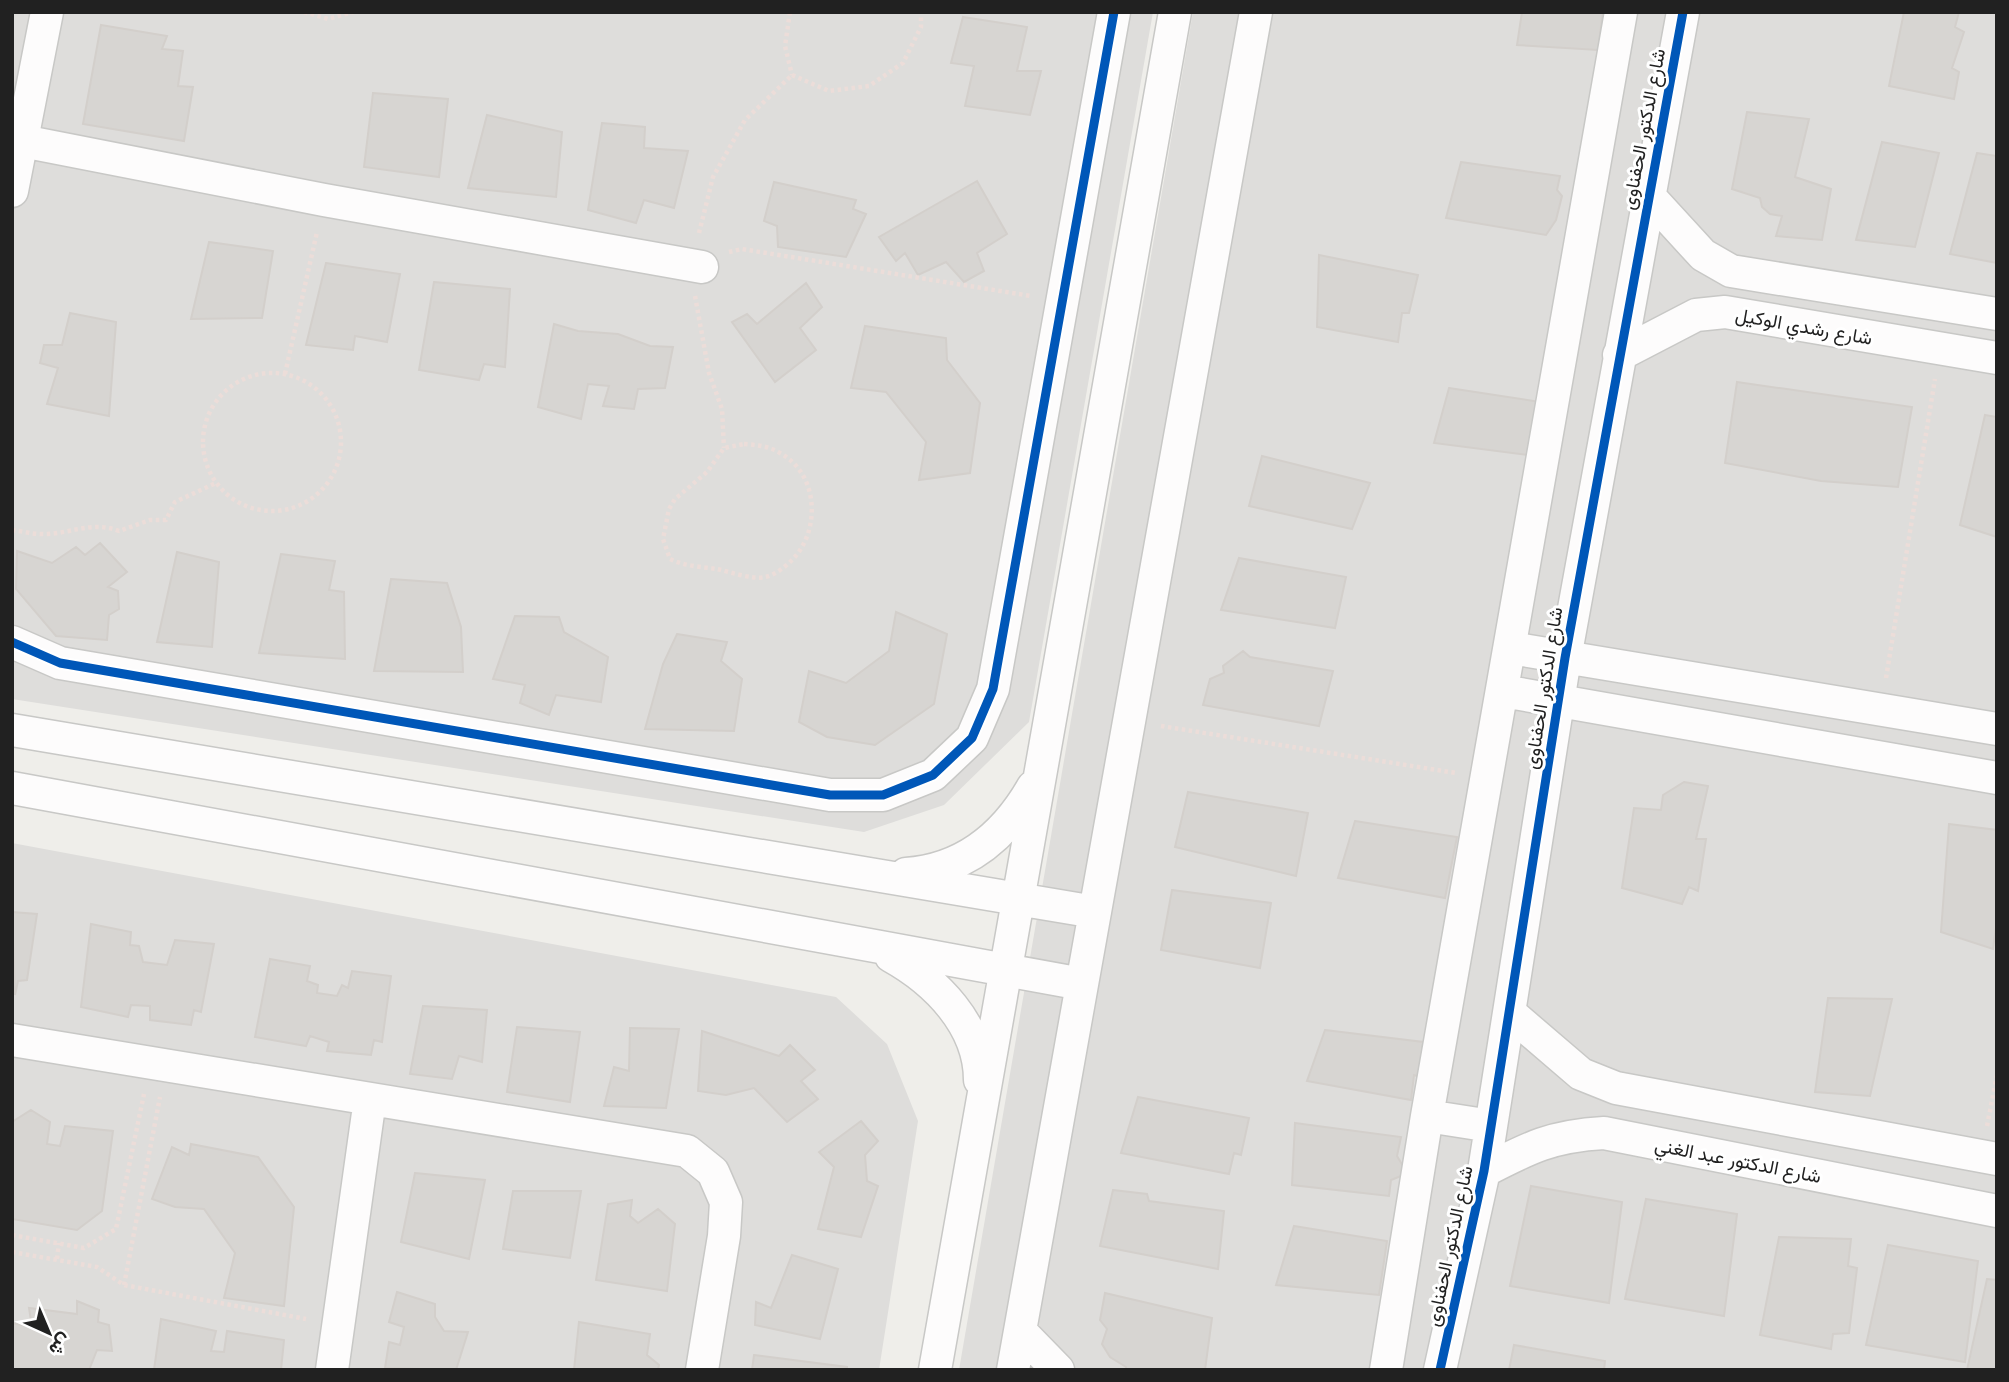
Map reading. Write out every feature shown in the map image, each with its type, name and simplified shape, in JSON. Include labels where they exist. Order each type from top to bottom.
[{"type":"street","points":[[12,191],[17,140],[47,12]]},
{"type":"street","points":[[12,642],[60,663],[830,795],[883,795],[933,775],[972,738],[993,689],[1114,12]]},
{"type":"street","points":[[935,1370],[1175,12]]},
{"type":"street","points":[[1013,1370],[1256,12]]},
{"type":"street","name":"شارع الدكتور الحفناوى","points":[[1386,1370],[1427,1116],[1621,12]]},
{"type":"street","name":"شارع الدكتور الحفناوى","points":[[1440,1370],[1484,1171],[1511,1014],[1564,658],[1683,12]]},
{"type":"street","points":[[17,140],[324,201],[702,267]]},
{"type":"street","points":[[1648,195],[1703,255],[1731,271],[1997,314]]},
{"type":"street","name":"شارع رشدي الوكيل","points":[[1619,355],[1696,315],[1725,312],[1997,358]]},
{"type":"street","points":[[1511,648],[1997,729]]},
{"type":"street","points":[[1503,691],[1997,778]]},
{"type":"street","points":[[12,730],[1095,912]]},
{"type":"street","points":[[881,876],[932,873],[978,852],[1016,817],[1041,774]]},
{"type":"street","points":[[12,788],[1082,984]]},
{"type":"street","points":[[871,946],[919,971],[956,1010],[980,1059],[981,1112]]},
{"type":"street","points":[[1511,1014],[1581,1074],[1616,1088],[1989,1158]]},
{"type":"street","points":[[12,1040],[687,1151],[713,1172],[726,1202],[724,1236],[702,1370]]},
{"type":"street","points":[[332,1370],[370,1099]]},
{"type":"street","points":[[1427,1116],[1492,1126]]},
{"type":"street","name":"شارع الدكتور عبد الغني","points":[[1484,1171],[1526,1149],[1564,1135],[1604,1133],[1997,1211]]},
{"type":"street","points":[[1020,1331],[1058,1370]]},
{"type":"path","points":[[304,12],[328,19],[353,12]]},
{"type":"path","points":[[790,12],[785,46],[792,75]]},
{"type":"path","points":[[792,75],[829,91],[869,86],[903,63],[921,27],[921,12]]},
{"type":"path","points":[[724,448],[744,444],[764,446],[782,454],[797,467],[807,484],[812,507],[811,530],[801,551],[785,567],[764,578],[676,562],[663,547],[669,509],[676,499],[707,472],[724,448],[722,409],[709,373],[695,293],[702,267],[696,244],[713,177],[746,120],[792,75]]},
{"type":"path","points":[[285,374],[324,201]]},
{"type":"path","points":[[702,267],[720,254],[743,249],[1062,301]]},
{"type":"path","points":[[1881,710],[1940,349]]},
{"type":"path","points":[[265,373],[285,374],[306,382],[324,396],[336,415],[342,436],[340,458],[331,479],[316,496],[296,507],[274,512],[252,509],[232,499],[216,483],[207,465],[203,444],[205,424],[214,405],[228,390],[245,379],[265,373]]},
{"type":"path","points":[[12,530],[42,534],[89,526],[119,531],[150,520],[166,520],[175,502],[216,483]]},
{"type":"path","points":[[1129,720],[1488,778]]},
{"type":"path","points":[[12,1235],[84,1248],[116,1229],[158,1064]]},
{"type":"path","points":[[124,1285],[158,1064]]},
{"type":"path","points":[[1989,1158],[1997,1076]]},
{"type":"path","points":[[57,1259],[59,1242]]},
{"type":"path","points":[[12,1252],[97,1267],[124,1285],[338,1325]]},
{"type":"shaded area","points":[[12,12],[1153,12],[1029,722],[944,805],[864,832],[12,699]]},
{"type":"shaded area","points":[[1193,12],[1997,12],[1997,1370],[959,1370]]},
{"type":"shaded area","points":[[12,843],[836,997],[887,1044],[918,1121],[879,1370],[12,1370]]},
{"type":"building","points":[[1522,12],[1603,12],[1598,50],[1517,45]]},
{"type":"building","points":[[1904,12],[1959,12],[1955,27],[1964,32],[1952,68],[1959,72],[1954,99],[1889,86]]},
{"type":"building","points":[[963,17],[1027,27],[1017,71],[1041,71],[1030,115],[965,106],[974,66],[951,63]]},
{"type":"building","points":[[101,25],[167,36],[162,49],[183,51],[178,86],[193,87],[184,141],[83,124]]},
{"type":"building","points":[[373,93],[448,99],[439,177],[364,167]]},
{"type":"building","points":[[1747,112],[1809,119],[1795,177],[1831,189],[1822,240],[1776,236],[1782,216],[1770,214],[1762,207],[1760,198],[1732,189]]},
{"type":"building","points":[[487,115],[562,132],[556,197],[468,188]]},
{"type":"building","points":[[602,123],[645,127],[644,148],[688,151],[674,208],[644,200],[636,223],[588,210]]},
{"type":"building","points":[[1882,142],[1939,153],[1915,247],[1856,240]]},
{"type":"building","points":[[1977,153],[1997,156],[1997,263],[1950,254]]},
{"type":"building","points":[[1461,162],[1560,176],[1557,190],[1562,196],[1556,220],[1546,235],[1446,218]]},
{"type":"building","points":[[977,181],[1007,234],[977,253],[984,271],[964,282],[946,262],[918,275],[905,253],[896,261],[879,237]]},
{"type":"building","points":[[774,182],[856,200],[853,209],[866,214],[846,257],[778,247],[777,226],[764,221]]},
{"type":"building","points":[[209,242],[273,251],[262,318],[191,319]]},
{"type":"building","points":[[1319,255],[1418,275],[1409,313],[1402,313],[1398,342],[1317,327]]},
{"type":"building","points":[[326,263],[400,274],[387,342],[355,336],[353,350],[306,345]]},
{"type":"building","points":[[434,282],[510,289],[505,367],[484,364],[479,380],[419,370]]},
{"type":"building","points":[[806,283],[822,307],[800,328],[816,350],[775,382],[732,322],[747,314],[757,324]]},
{"type":"building","points":[[70,313],[116,322],[109,416],[47,404],[58,368],[40,363],[44,345],[62,345]]},
{"type":"building","points":[[554,324],[578,331],[618,334],[650,346],[673,347],[665,388],[638,389],[634,409],[603,406],[609,386],[588,384],[581,419],[538,407]]},
{"type":"building","points":[[865,326],[946,338],[947,360],[980,403],[970,473],[919,480],[926,442],[886,392],[851,388]]},
{"type":"building","points":[[1737,382],[1912,407],[1898,487],[1821,481],[1725,463]]},
{"type":"building","points":[[1449,388],[1547,403],[1536,456],[1434,443]]},
{"type":"building","points":[[1985,415],[1997,417],[1997,537],[1960,525]]},
{"type":"building","points":[[1262,456],[1370,483],[1352,529],[1249,506]]},
{"type":"building","points":[[100,543],[127,572],[108,587],[118,591],[119,609],[109,615],[107,640],[56,636],[16,589],[17,551],[52,563],[76,547],[85,555]]},
{"type":"building","points":[[177,552],[219,562],[212,647],[157,642]]},
{"type":"building","points":[[281,554],[335,561],[329,590],[344,592],[345,659],[259,653]]},
{"type":"building","points":[[1239,558],[1346,577],[1335,628],[1221,610]]},
{"type":"building","points":[[391,579],[447,583],[461,627],[463,672],[374,671]]},
{"type":"building","points":[[896,612],[947,634],[934,704],[875,745],[827,737],[799,722],[809,671],[846,683],[889,651]]},
{"type":"building","points":[[515,616],[559,617],[564,632],[608,657],[601,702],[556,695],[549,715],[520,703],[525,685],[493,679]]},
{"type":"building","points":[[677,634],[727,642],[721,661],[742,679],[734,731],[645,729],[663,664]]},
{"type":"building","points":[[1243,651],[1250,657],[1333,671],[1319,726],[1203,705],[1210,679],[1224,673],[1223,666]]},
{"type":"building","points":[[1684,782],[1708,786],[1696,839],[1706,839],[1698,891],[1689,887],[1682,904],[1622,888],[1634,808],[1661,810],[1663,795]]},
{"type":"building","points":[[1188,792],[1308,813],[1296,876],[1175,847]]},
{"type":"building","points":[[1355,821],[1457,837],[1445,898],[1338,878]]},
{"type":"building","points":[[1949,824],[1997,830],[1997,920],[1993,949],[1941,932]]},
{"type":"building","points":[[1172,890],[1271,903],[1260,968],[1161,950]]},
{"type":"building","points":[[12,912],[37,914],[27,980],[18,981],[15,995]]},
{"type":"building","points":[[91,924],[131,932],[130,945],[139,946],[143,962],[167,965],[175,940],[214,944],[201,1012],[194,1010],[191,1025],[150,1020],[150,1006],[131,1005],[128,1017],[81,1007]]},
{"type":"building","points":[[270,959],[310,966],[307,981],[318,985],[317,993],[337,996],[342,985],[348,988],[352,971],[391,976],[382,1042],[374,1040],[371,1055],[327,1051],[329,1042],[310,1036],[306,1046],[255,1037]]},
{"type":"building","points":[[1828,998],[1892,999],[1870,1096],[1815,1092]]},
{"type":"building","points":[[423,1006],[487,1010],[482,1062],[459,1056],[452,1079],[410,1074]]},
{"type":"building","points":[[517,1027],[580,1032],[570,1102],[507,1092]]},
{"type":"building","points":[[630,1028],[679,1029],[666,1108],[604,1106],[614,1067],[629,1071]]},
{"type":"building","points":[[1325,1030],[1423,1042],[1420,1077],[1414,1075],[1411,1100],[1307,1081]]},
{"type":"building","points":[[702,1031],[779,1056],[790,1045],[815,1070],[801,1081],[818,1099],[787,1122],[754,1088],[726,1095],[698,1091]]},
{"type":"building","points":[[1138,1097],[1249,1118],[1241,1155],[1234,1153],[1229,1174],[1121,1153]]},
{"type":"building","points":[[31,1110],[50,1122],[47,1144],[60,1146],[65,1126],[113,1131],[102,1211],[77,1230],[12,1219],[12,1122]]},
{"type":"building","points":[[861,1121],[878,1141],[865,1155],[867,1181],[878,1186],[861,1237],[818,1229],[834,1167],[819,1152]]},
{"type":"building","points":[[1295,1123],[1401,1137],[1397,1156],[1403,1166],[1401,1176],[1391,1180],[1389,1196],[1292,1185]]},
{"type":"building","points":[[191,1144],[258,1157],[294,1207],[284,1306],[224,1298],[235,1253],[204,1209],[175,1207],[152,1199],[172,1147],[189,1155]]},
{"type":"building","points":[[415,1173],[485,1180],[469,1259],[401,1242]]},
{"type":"building","points":[[1531,1186],[1622,1202],[1609,1303],[1510,1286]]},
{"type":"building","points":[[1113,1190],[1147,1194],[1149,1201],[1224,1211],[1218,1269],[1100,1246]]},
{"type":"building","points":[[513,1191],[581,1191],[570,1258],[503,1249]]},
{"type":"building","points":[[1646,1199],[1737,1214],[1724,1316],[1625,1299]]},
{"type":"building","points":[[632,1200],[630,1216],[638,1223],[658,1209],[675,1224],[667,1291],[596,1280],[608,1204]]},
{"type":"building","points":[[1294,1226],[1387,1241],[1379,1295],[1276,1285]]},
{"type":"building","points":[[1779,1237],[1851,1239],[1848,1266],[1857,1268],[1849,1333],[1833,1334],[1831,1349],[1760,1335]]},
{"type":"building","points":[[1888,1245],[1978,1261],[1965,1362],[1866,1345]]},
{"type":"building","points":[[792,1255],[838,1269],[820,1339],[755,1325],[756,1302],[771,1308]]},
{"type":"building","points":[[1987,1279],[1997,1280],[1997,1370],[1967,1370]]},
{"type":"building","points":[[397,1292],[435,1304],[435,1317],[444,1331],[468,1332],[456,1370],[385,1368],[389,1342],[400,1345],[404,1327],[389,1322]]},
{"type":"building","points":[[1105,1293],[1212,1318],[1205,1370],[1126,1370],[1126,1367],[1110,1357],[1102,1344],[1107,1329],[1100,1320]]},
{"type":"building","points":[[77,1301],[99,1310],[98,1322],[109,1325],[112,1351],[97,1350],[89,1370],[12,1370],[12,1323],[32,1327],[29,1308],[77,1314]]},
{"type":"building","points":[[161,1319],[216,1331],[211,1351],[224,1352],[227,1331],[284,1340],[281,1370],[154,1370]]},
{"type":"building","points":[[579,1322],[650,1334],[647,1355],[659,1365],[658,1370],[574,1370]]},
{"type":"building","points":[[1514,1345],[1605,1361],[1604,1370],[1509,1370]]},
{"type":"building","points":[[754,1355],[847,1367],[847,1370],[752,1370]]},
{"type":"cycle path","points":[[12,642],[60,663],[830,795],[883,795],[933,775],[972,738],[993,689],[1114,12]]},
{"type":"cycle path","points":[[1440,1370],[1484,1171],[1565,658],[1683,12]]}]
